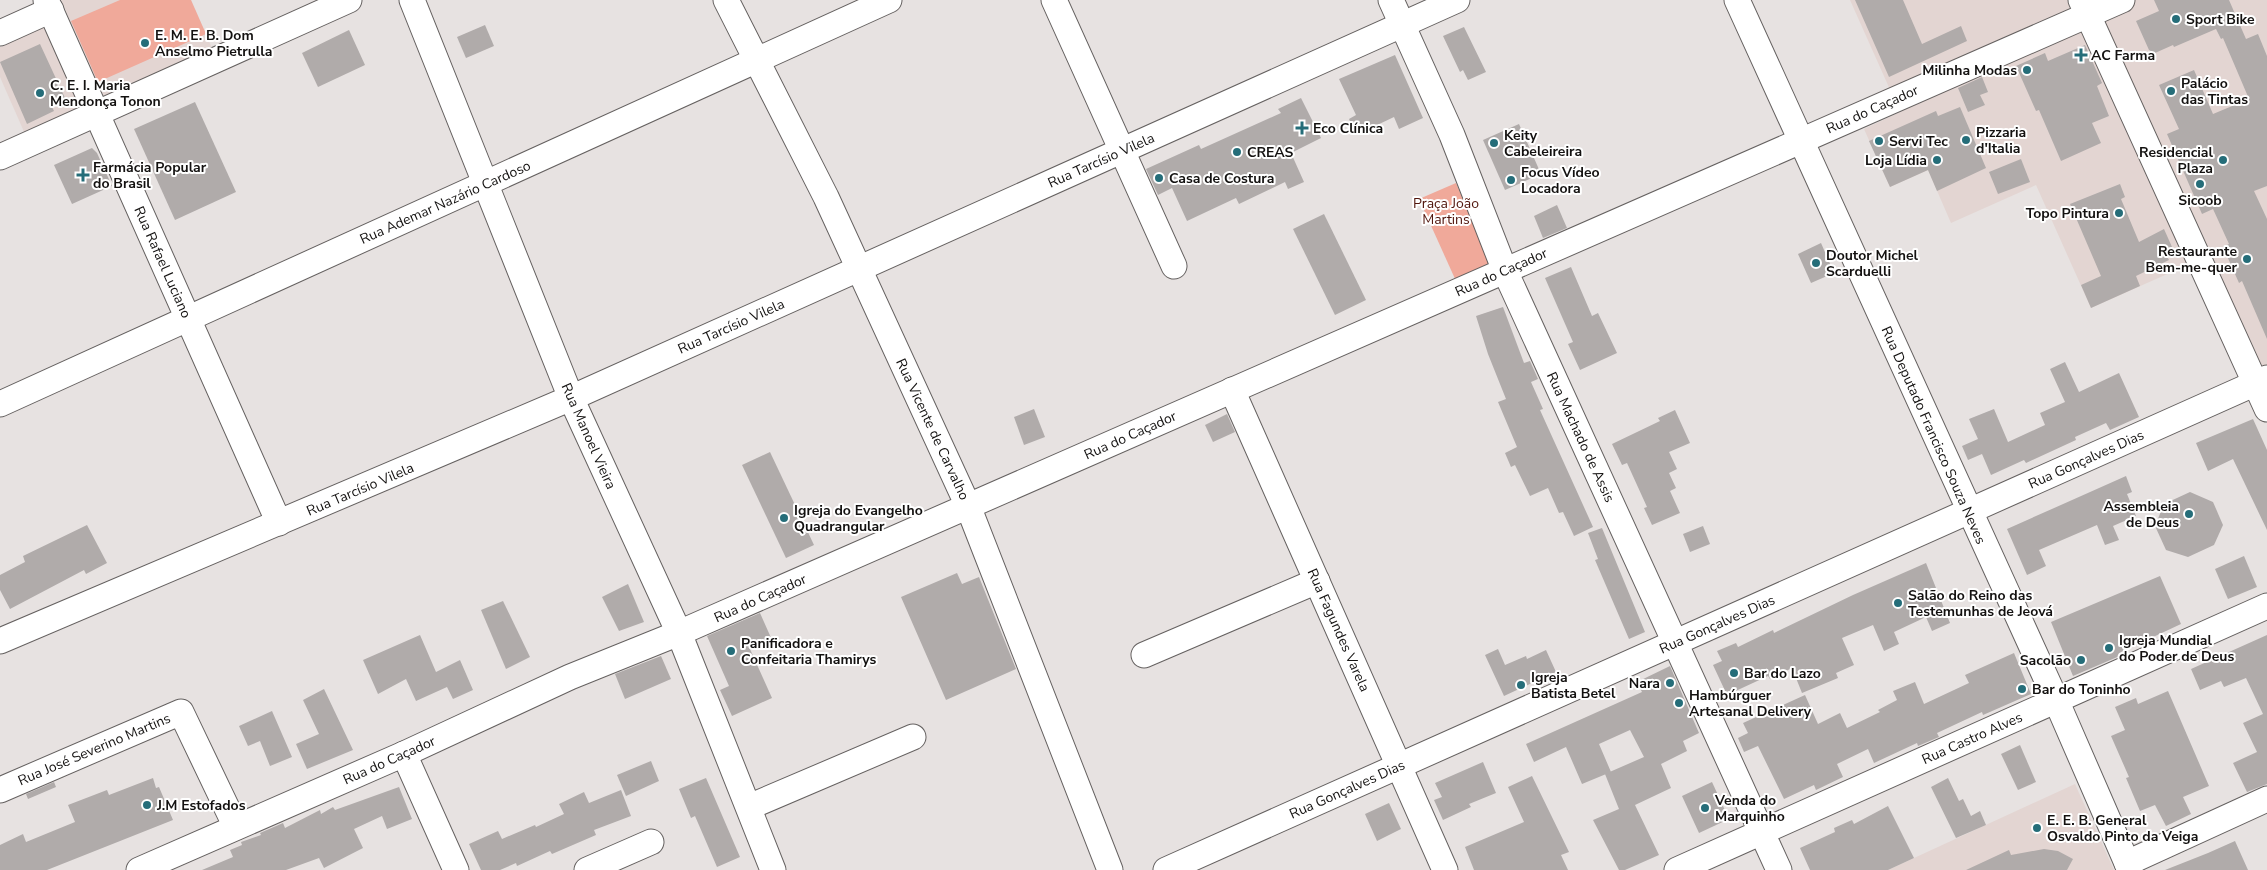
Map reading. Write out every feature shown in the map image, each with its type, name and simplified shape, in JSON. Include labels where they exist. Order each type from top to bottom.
[{"type":"street","points":[[0,157],[349,0]]},
{"type":"street","name":"Rua Manoel Vieira","points":[[412,0],[571,398],[679,633],[773,870]]},
{"type":"street","name":"Rua Vicente de Carvalho","points":[[726,0],[806,156],[968,506],[1110,870]]},
{"type":"street","name":"Rua Ademar Nazário Cardoso","points":[[0,404],[889,0]]},
{"type":"street","points":[[1054,0],[1174,266]]},
{"type":"street","name":"Rua Machado de Assis","points":[[1391,0],[1452,135],[1505,270],[1779,870]]},
{"type":"street","name":"Rua Tarcísio Vilela","points":[[0,641],[571,398],[1457,0]]},
{"type":"street","name":"Rua Deputado Francisco Souza Neves","points":[[1737,0],[2056,700],[2128,867]]},
{"type":"street","name":"Rua do Caçador","points":[[139,870],[404,754],[570,678],[679,633],[1801,141],[2084,8],[2122,0]]},
{"type":"street","points":[[0,33],[49,5]]},
{"type":"street","name":"Rua Rafael Luciano","points":[[49,5],[279,523]]},
{"type":"street","points":[[2084,8],[2261,380],[2267,409]]},
{"type":"street","name":"Rua Gonçalves Dias","points":[[1166,870],[2261,380]]},
{"type":"street","name":"Rua Fagundes Varela","points":[[1232,390],[1445,870]]},
{"type":"street","points":[[1144,655],[1317,581]]},
{"type":"street","name":"Rua Castro Alves","points":[[1677,870],[2267,606]]},
{"type":"street","name":"Rua José Severino Martins","points":[[0,790],[181,712],[236,827]]},
{"type":"street","points":[[749,807],[913,738]]},
{"type":"street","points":[[404,754],[456,870]]},
{"type":"street","points":[[2128,867],[2267,799]]},
{"type":"street","points":[[587,870],[651,842]]},
{"type":"shaded area","name":"E. M. E. B. Dom Anselmo Pietrulla","points":[[61,0],[191,0],[214,53],[106,102]]},
{"type":"shaded area","points":[[1850,0],[2267,0],[2267,371],[2245,381],[2192,263],[2091,308],[2036,185],[1951,223],[1928,170],[1890,187],[1864,129],[1900,112]]},
{"type":"shaded area","name":"C. E. I. Maria Mendonça Tonon","points":[[44,27],[80,109],[25,134],[0,77],[0,47]]},
{"type":"shaded area","name":"E. E. B. General Osvaldo Pinto da Veiga","points":[[2075,784],[2114,870],[1888,870]]},
{"type":"green space","name":"E. M. E. B. Dom Anselmo Pietrulla","points":[[120,0],[191,0],[206,34],[98,82],[71,21]]},
{"type":"green space","name":"Praça João Martins","points":[[1456,183],[1491,265],[1456,281],[1419,199]]},
{"type":"building","points":[[1855,0],[1903,0],[1922,44],[1961,26],[1967,41],[1889,77]]},
{"type":"building","points":[[2154,0],[2229,0],[2246,39],[2258,34],[2267,56],[2267,186],[2254,191],[2267,219],[2267,339],[2242,281],[2239,283],[2223,247],[2229,244],[2213,209],[2202,214],[2167,134],[2179,129],[2159,85],[2194,70],[2213,114],[2249,99],[2223,38],[2221,39],[2216,29],[2155,53],[2149,50],[2136,21],[2159,11]]},
{"type":"building","points":[[485,25],[494,46],[466,58],[457,37]]},
{"type":"building","points":[[1464,27],[1486,72],[1468,80],[1463,70],[1460,72],[1443,36]]},
{"type":"building","points":[[349,30],[365,65],[318,87],[302,53]]},
{"type":"building","points":[[40,44],[65,98],[51,105],[54,111],[27,124],[0,62]]},
{"type":"building","points":[[2085,45],[2102,83],[2097,86],[2109,116],[2092,123],[2101,143],[2061,161],[2039,110],[2036,111],[2016,66],[2045,53],[2048,61]]},
{"type":"building","points":[[1395,55],[1423,118],[1399,129],[1394,117],[1356,135],[1349,119],[1356,115],[1339,79]]},
{"type":"building","points":[[1982,77],[1988,92],[1980,95],[1985,105],[1968,112],[1958,88]]},
{"type":"building","points":[[1301,98],[1321,138],[1291,153],[1304,182],[1288,189],[1285,182],[1239,204],[1236,198],[1187,221],[1172,188],[1158,195],[1146,169],[1199,145],[1201,149],[1281,113],[1278,109]]},
{"type":"building","points":[[195,102],[236,192],[175,220],[134,129]]},
{"type":"building","points":[[1960,107],[1986,168],[1937,191],[1928,170],[1890,187],[1869,141],[1936,111],[1938,116]]},
{"type":"building","points":[[1519,124],[1541,174],[1505,190],[1483,140]]},
{"type":"building","name":"Farmácia Popular do Brasil","points":[[92,148],[97,153],[112,186],[72,204],[54,165]]},
{"type":"building","points":[[2021,159],[2030,182],[1998,194],[1989,172]]},
{"type":"building","points":[[2120,184],[2125,197],[2121,199],[2139,242],[2164,229],[2172,247],[2164,251],[2169,260],[2136,276],[2140,286],[2091,308],[2081,285],[2101,276],[2070,204]]},
{"type":"building","points":[[1557,205],[1567,228],[1543,238],[1534,216]]},
{"type":"building","points":[[1324,214],[1366,300],[1335,315],[1293,229]]},
{"type":"building","name":"Doutor Michel Scarduelli","points":[[1821,243],[1834,273],[1811,283],[1798,254]]},
{"type":"building","points":[[1571,267],[1592,316],[1598,313],[1617,353],[1580,370],[1568,344],[1573,342],[1545,278]]},
{"type":"building","points":[[1503,307],[1524,363],[1530,361],[1538,379],[1531,382],[1543,409],[1540,410],[1593,527],[1574,536],[1563,512],[1559,513],[1548,488],[1530,496],[1515,465],[1511,467],[1505,453],[1517,447],[1498,402],[1506,399],[1488,354],[1476,316]]},
{"type":"building","points":[[2065,362],[2079,392],[2119,373],[2139,417],[2110,430],[2106,423],[2075,437],[2076,440],[2026,463],[2024,460],[1991,475],[1982,454],[1968,460],[1962,446],[1978,439],[1969,419],[1994,409],[2008,442],[2045,425],[2040,413],[2065,402],[2050,369]]},
{"type":"building","points":[[1034,409],[1045,437],[1024,445],[1014,417]]},
{"type":"building","points":[[1675,410],[1690,443],[1669,452],[1677,469],[1669,473],[1676,488],[1670,491],[1680,513],[1652,525],[1644,508],[1647,507],[1627,463],[1622,465],[1612,444],[1660,421],[1658,418]]},
{"type":"building","points":[[1227,414],[1235,432],[1213,442],[1205,425]]},
{"type":"building","points":[[2253,419],[2267,450],[2267,530],[2233,459],[2208,471],[2196,443]]},
{"type":"building","name":"Igreja do Evangelho Quadrangular","points":[[770,452],[814,545],[786,558],[742,465]]},
{"type":"building","points":[[2126,476],[2132,492],[2127,494],[2136,516],[2113,526],[2119,540],[2105,545],[2097,525],[2039,550],[2046,566],[2027,575],[2007,529]]},
{"type":"building","name":"Assembleia de Deus","points":[[2190,492],[2213,502],[2223,525],[2214,545],[2188,557],[2166,550],[2155,526],[2164,504]]},
{"type":"building","points":[[87,525],[107,563],[86,574],[84,570],[10,609],[0,590],[0,575],[25,562],[23,556]]},
{"type":"building","points":[[1703,526],[1710,544],[1690,552],[1683,534]]},
{"type":"building","points":[[1602,528],[1645,632],[1629,639],[1595,560],[1598,559],[1588,533]]},
{"type":"building","points":[[2244,556],[2257,587],[2228,599],[2215,569]]},
{"type":"building","points":[[1926,563],[1950,623],[1932,631],[1926,617],[1894,632],[1899,644],[1884,651],[1873,625],[1842,638],[1854,665],[1836,673],[1838,678],[1802,693],[1792,668],[1770,679],[1768,676],[1727,695],[1713,665],[1722,661],[1717,651],[1736,643],[1738,647],[1773,630],[1774,633]]},
{"type":"building","points":[[957,573],[962,584],[979,577],[1016,669],[946,700],[901,597]]},
{"type":"building","points":[[2160,576],[2181,624],[2121,652],[2122,655],[2073,676],[2051,622]]},
{"type":"building","points":[[628,584],[644,622],[619,631],[602,597]]},
{"type":"building","points":[[503,601],[530,657],[506,669],[481,610]]},
{"type":"building","points":[[760,613],[772,640],[750,649],[772,698],[732,716],[720,690],[729,686],[707,636]]},
{"type":"building","points":[[420,635],[436,672],[460,660],[473,690],[453,699],[447,687],[416,701],[406,679],[378,694],[363,660]]},
{"type":"building","points":[[2267,635],[2267,784],[2247,792],[2233,763],[2257,752],[2243,723],[2263,714],[2246,678],[2224,687],[2221,681],[2200,690],[2191,669]]},
{"type":"building","points":[[1498,649],[1505,665],[1526,656],[1527,659],[1546,650],[1556,672],[1504,696],[1485,655]]},
{"type":"building","points":[[2014,653],[2031,694],[1983,715],[1982,712],[1937,733],[1939,737],[1918,746],[1917,743],[1874,763],[1868,749],[1837,764],[1843,777],[1816,790],[1814,785],[1784,799],[1758,746],[1744,752],[1738,738],[1748,733],[1743,723],[1805,695],[1818,724],[1840,713],[1847,728],[1880,712],[1878,710],[1897,700],[1893,691],[1915,682],[1924,704],[1969,683],[1965,675]]},
{"type":"building","points":[[661,656],[671,679],[625,699],[615,674]]},
{"type":"building","points":[[1670,666],[1699,733],[1683,741],[1687,751],[1661,764],[1671,788],[1635,805],[1659,855],[1625,870],[1619,870],[1593,820],[1619,809],[1605,774],[1582,784],[1566,747],[1534,762],[1526,744],[1642,692],[1637,682]],"holes":[[[1630,730],[1644,757],[1611,771],[1599,744]]]},
{"type":"building","points":[[324,689],[353,750],[307,769],[296,744],[319,734],[303,700]]},
{"type":"building","points":[[2168,691],[2209,786],[2183,797],[2191,814],[2166,826],[2155,805],[2140,811],[2126,778],[2129,777],[2111,736],[2125,730],[2115,707],[2136,698],[2138,704]]},
{"type":"building","points":[[272,711],[292,757],[270,766],[260,741],[248,746],[239,726]]},
{"type":"building","points":[[2020,745],[2036,782],[2018,790],[2001,754]]},
{"type":"building","points":[[651,761],[659,781],[626,796],[617,775]]},
{"type":"building","points":[[1483,762],[1496,793],[1469,804],[1471,807],[1443,820],[1434,800],[1442,797],[1435,783]]},
{"type":"building","points":[[1532,776],[1569,852],[1561,855],[1568,870],[1474,870],[1465,847],[1524,822],[1508,787]]},
{"type":"building","points":[[153,778],[156,788],[159,787],[173,820],[47,870],[0,870],[0,845],[23,834],[26,842],[75,822],[68,805],[107,790],[109,795]]},
{"type":"building","points":[[706,778],[740,857],[717,867],[695,816],[691,818],[679,789]]},
{"type":"building","points":[[1948,778],[1959,801],[1963,799],[1971,816],[1980,811],[1986,825],[1956,838],[1931,787]]},
{"type":"building","points":[[54,782],[56,787],[28,799],[26,794]]},
{"type":"building","name":"Venda do Marquinho","points":[[1712,782],[1729,819],[1699,833],[1682,796]]},
{"type":"building","points":[[399,787],[412,819],[387,829],[382,816],[354,829],[363,848],[324,868],[319,858],[286,870],[202,870],[233,857],[230,850],[242,845],[241,842],[261,835],[260,833],[283,823],[285,828],[320,810],[321,814],[333,807],[335,810]]},
{"type":"building","points":[[621,790],[631,816],[594,830],[596,835],[552,854],[550,851],[517,866],[516,863],[500,870],[481,870],[469,844],[498,831],[502,839],[535,825],[536,827],[564,814],[559,804],[584,792],[589,803]]},
{"type":"building","points":[[1389,803],[1401,829],[1377,841],[1365,814]]},
{"type":"building","points":[[1888,806],[1914,858],[1888,870],[1810,870],[1800,848],[1835,832],[1834,828],[1852,820],[1854,824]]},
{"type":"building","points":[[2235,841],[2248,870],[2165,870],[2208,853]]},
{"type":"building","points":[[2044,849],[2058,851],[2073,859],[2067,870],[1966,870],[2009,850],[2011,855]]},
{"type":"place","name":"Sport Bike","points":[[2176,19]]},
{"type":"place","name":"E. M. E. B. Dom Anselmo Pietrulla","points":[[145,43]]},
{"type":"place","name":"AC Farma","points":[[2081,55]]},
{"type":"place","name":"Milinha Modas","points":[[2027,70]]},
{"type":"place","name":"Palácio das Tintas","points":[[2171,91]]},
{"type":"place","name":"C. E. I. Maria Mendonça Tonon","points":[[40,93]]},
{"type":"place","name":"Eco Clínica","points":[[1302,128]]},
{"type":"place","name":"Pizzaria d'Italia","points":[[1966,140]]},
{"type":"place","name":"Servi Tec","points":[[1879,141]]},
{"type":"place","name":"Keity Cabeleireira","points":[[1494,143]]},
{"type":"place","name":"CREAS","points":[[1237,152]]},
{"type":"place","name":"Loja Lídia","points":[[1937,160]]},
{"type":"place","name":"Residencial Plaza","points":[[2223,160]]},
{"type":"place","name":"Farmácia Popular do Brasil","points":[[83,175]]},
{"type":"place","name":"Casa de Costura","points":[[1159,178]]},
{"type":"place","name":"Focus Vídeo Locadora","points":[[1511,180]]},
{"type":"place","name":"Sicoob","points":[[2200,184]]},
{"type":"place","name":"Topo Pintura","points":[[2119,213]]},
{"type":"place","name":"Restaurante Bem-me-quer","points":[[2247,259]]},
{"type":"place","name":"Doutor Michel Scarduelli","points":[[1816,263]]},
{"type":"place","name":"Assembleia de Deus","points":[[2189,514]]},
{"type":"place","name":"Igreja do Evangelho Quadrangular","points":[[784,518]]},
{"type":"place","name":"Salão do Reino das Testemunhas de Jeová","points":[[1898,603]]},
{"type":"place","name":"Igreja Mundial do Poder de Deus","points":[[2109,648]]},
{"type":"place","name":"Panificadora e Confeitaria Thamirys","points":[[731,651]]},
{"type":"place","name":"Sacolão","points":[[2081,660]]},
{"type":"place","name":"Bar do Lazo","points":[[1734,673]]},
{"type":"place","name":"Nara","points":[[1670,683]]},
{"type":"place","name":"Igreja Batista Betel","points":[[1521,685]]},
{"type":"place","name":"Bar do Toninho","points":[[2022,689]]},
{"type":"place","name":"Hambúrguer Artesanal Delivery","points":[[1679,703]]},
{"type":"place","name":"J.M Estofados","points":[[147,805]]},
{"type":"place","name":"Venda do Marquinho","points":[[1705,808]]},
{"type":"place","name":"E. E. B. General Osvaldo Pinto da Veiga","points":[[2037,828]]}]
